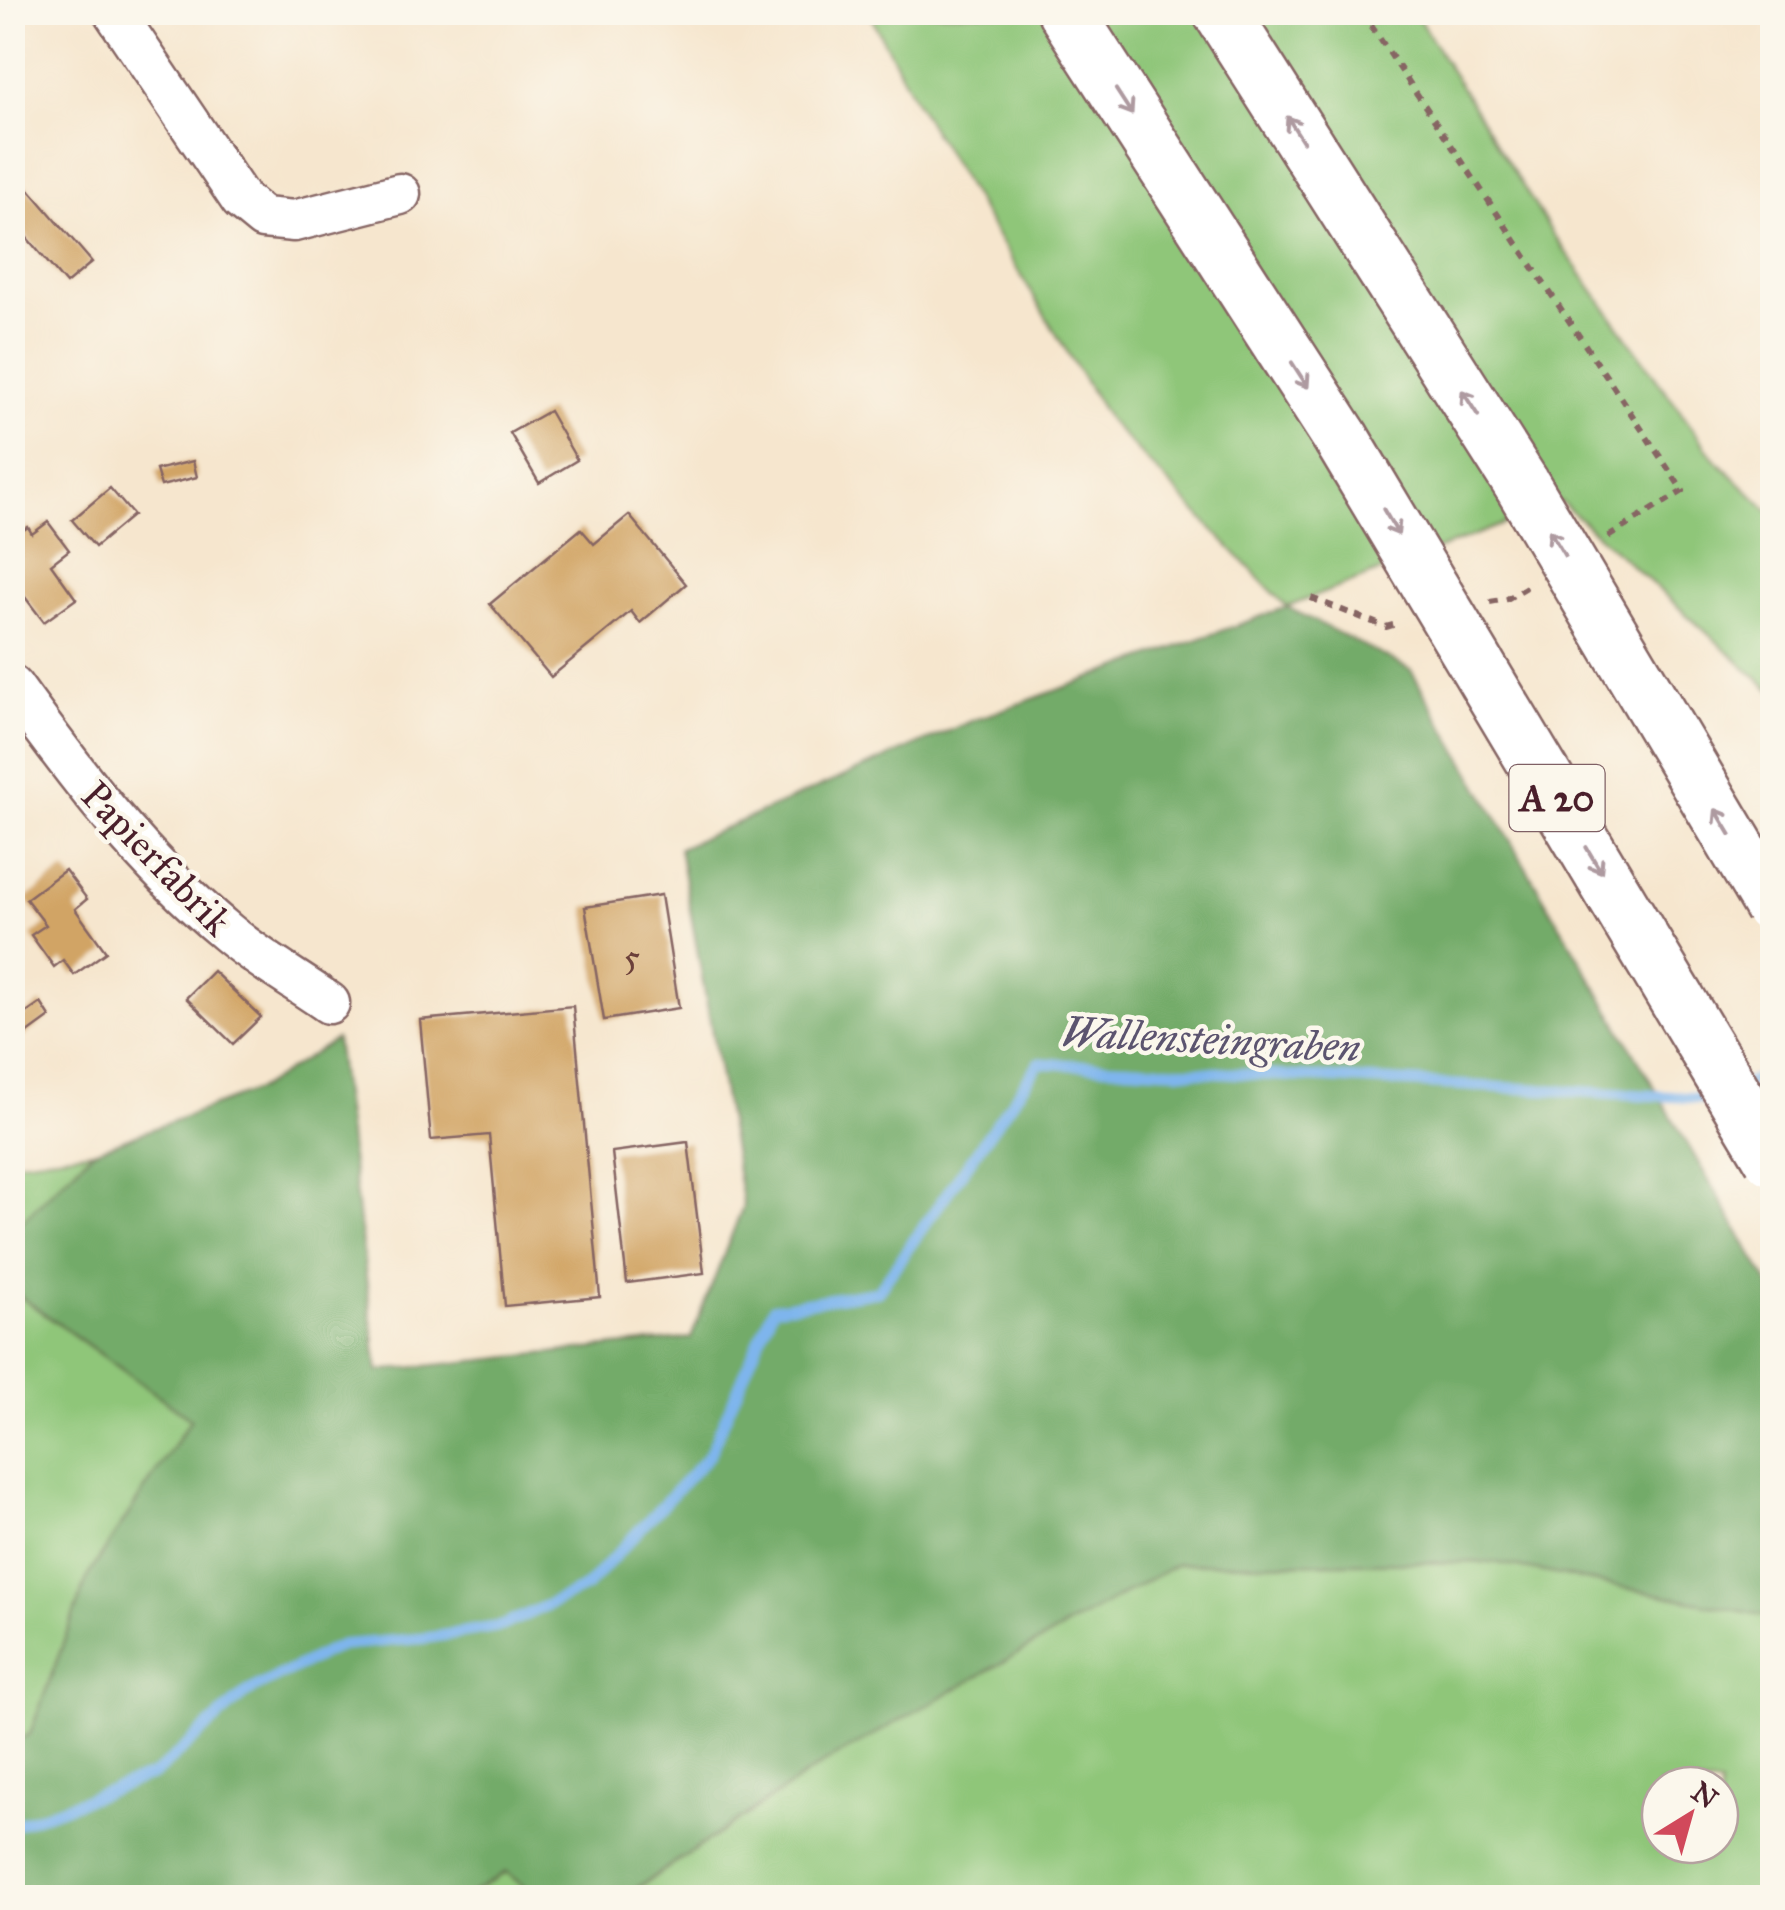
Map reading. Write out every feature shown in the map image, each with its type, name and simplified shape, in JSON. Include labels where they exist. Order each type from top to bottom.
[{"type":"highway","name":"A 20","points":[[1066,12],[1341,438],[1772,1158]]},
{"type":"highway","points":[[1221,12],[1522,485],[1772,906]]},
{"type":"street","points":[[114,12],[241,200],[263,218],[294,220],[400,194]]},
{"type":"street","name":"Papierfabrik","points":[[12,686],[116,826],[183,893],[231,936],[329,1002]]},
{"type":"green space","points":[[869,13],[1415,13],[1552,233],[1713,457],[1772,514],[1772,691],[1561,502],[1287,607],[1109,421],[920,109]]},
{"type":"green space","points":[[1287,607],[1411,670],[1772,1289],[1772,1617],[1494,1562],[1177,1564],[824,1763],[623,1897],[537,1897],[506,1872],[463,1898],[13,1897],[13,1742],[30,1734],[88,1576],[191,1419],[13,1291],[13,1230],[93,1151],[259,1089],[336,1039],[378,1371],[691,1338],[743,1206],[679,848],[974,720]]},
{"type":"green space","points":[[93,1151],[13,1230],[13,1162]]},
{"type":"green space","points":[[12,1291],[191,1419],[88,1576],[30,1734],[13,1742]]},
{"type":"green space","points":[[1494,1562],[1772,1617],[1772,1897],[623,1898],[824,1763],[1177,1564]]},
{"type":"green space","points":[[506,1872],[537,1897],[463,1898]]},
{"type":"building","points":[[21,180],[92,262],[66,284],[12,220],[12,187]]},
{"type":"building","points":[[549,411],[577,460],[539,483],[510,433]]},
{"type":"building","points":[[193,461],[197,477],[161,486],[156,470]]},
{"type":"building","points":[[110,488],[133,515],[95,547],[72,520]]},
{"type":"building","points":[[629,515],[686,584],[640,623],[631,611],[551,677],[490,604],[581,529],[594,544]]},
{"type":"building","points":[[48,522],[69,550],[51,564],[76,599],[44,622],[12,580],[12,538],[28,527],[32,534]]},
{"type":"building","points":[[65,870],[87,899],[75,909],[106,952],[74,975],[63,960],[54,967],[31,935],[46,925],[26,899]]},
{"type":"building","points":[[661,895],[679,1008],[604,1020],[585,907]]},
{"type":"building","points":[[213,971],[261,1017],[233,1044],[186,998]]},
{"type":"building","points":[[41,1003],[50,1017],[17,1041],[12,1023]]},
{"type":"building","points":[[573,1006],[600,1297],[505,1306],[489,1135],[431,1140],[420,1020]]},
{"type":"building","points":[[688,1142],[704,1273],[627,1283],[612,1152]]},
{"type":"waterway","name":"Wallensteingraben","points":[[12,1826],[155,1774],[247,1692],[341,1645],[427,1638],[502,1626],[586,1587],[709,1455],[773,1308],[878,1291],[1039,1063],[1717,1099]]},
{"type":"waterway","name":"Wallensteingraben","points":[[1743,1086],[1772,1070]]}]
